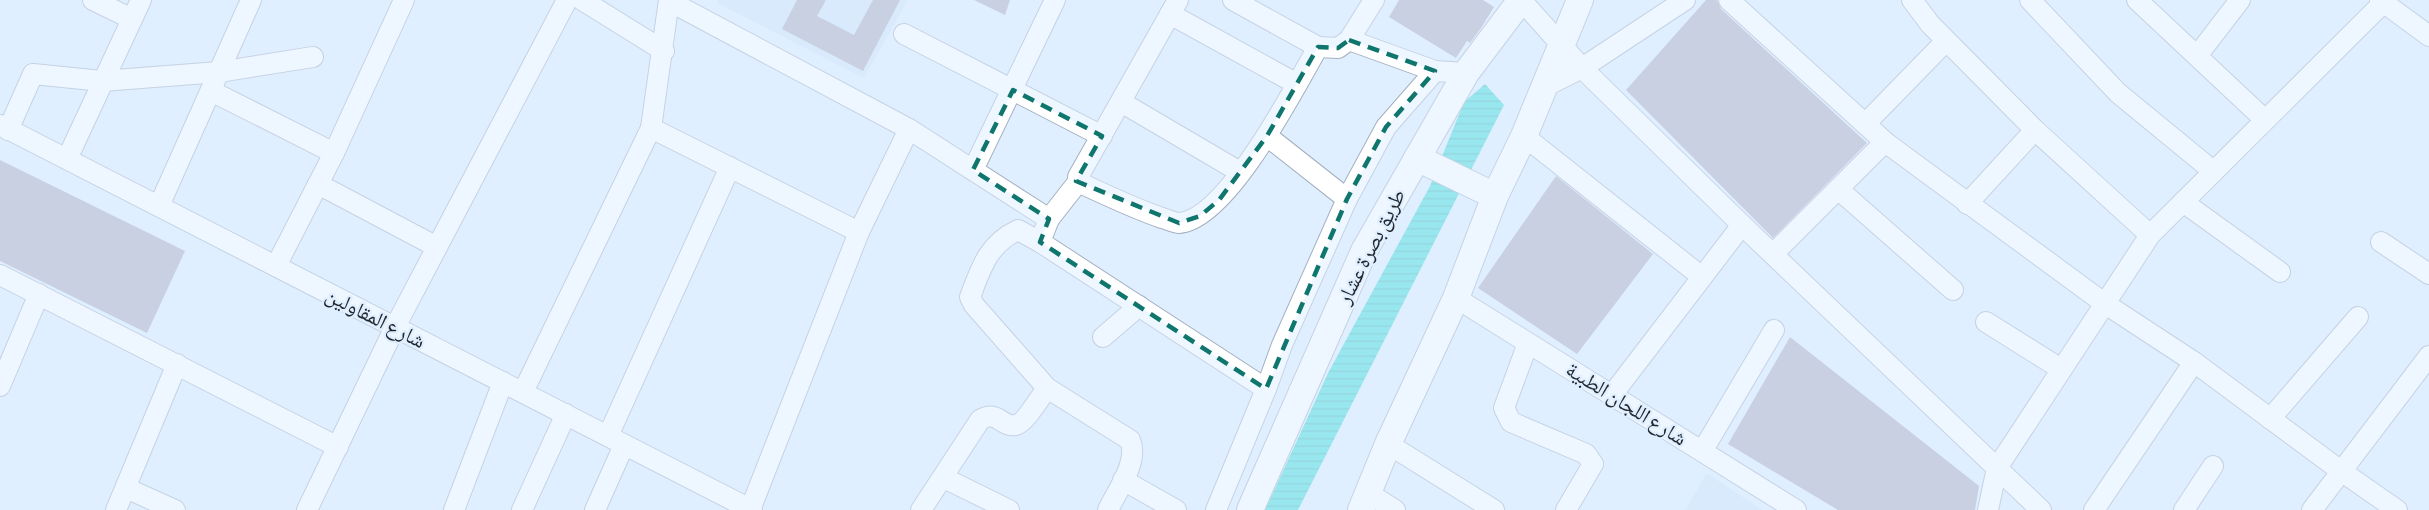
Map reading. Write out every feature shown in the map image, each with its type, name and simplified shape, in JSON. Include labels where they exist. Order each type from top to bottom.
[{"type":"main road","name":"طريق بصرة عشار","points":[[1250,510],[1364,251],[1423,161],[1466,73],[1521,0]]},
{"type":"main road","points":[[1365,501],[1388,444],[1456,298],[1487,192],[1524,136],[1580,0]]},
{"type":"main road","points":[[1423,161],[1487,192]]},
{"type":"street","points":[[93,0],[132,19]]},
{"type":"street","points":[[67,159],[141,0]]},
{"type":"street","points":[[159,206],[251,0]]},
{"type":"street","points":[[276,266],[334,153],[404,0]]},
{"type":"street","points":[[308,510],[395,327],[567,0]]},
{"type":"street","points":[[582,0],[664,51]]},
{"type":"street","points":[[973,170],[1055,0]]},
{"type":"street","points":[[1233,0],[1254,5],[1317,47],[1338,48],[1349,40],[1374,0]]},
{"type":"street","points":[[1521,0],[1582,68],[1742,225],[2041,510]]},
{"type":"street","points":[[1542,88],[1582,68],[1685,0]]},
{"type":"street","points":[[1730,0],[1886,142],[1967,204],[2104,303],[2194,362],[2397,510]]},
{"type":"street","points":[[1912,0],[1946,41],[2035,130],[2150,235]]},
{"type":"street","points":[[2030,0],[2118,93],[2213,171]]},
{"type":"street","points":[[2137,0],[2264,119]]},
{"type":"street","points":[[2197,56],[2240,0]]},
{"type":"street","points":[[523,393],[651,128],[664,51],[669,1],[909,129],[1049,219]]},
{"type":"street","points":[[1988,510],[1997,468],[2150,235],[2383,1],[2429,36]]},
{"type":"street","points":[[1040,242],[1049,219],[1078,182],[1078,177],[1174,7],[1297,84]]},
{"type":"street","points":[[904,34],[1102,136]]},
{"type":"street","points":[[1349,40],[1435,71],[1466,73]]},
{"type":"street","points":[[1865,123],[1946,41]]},
{"type":"street","points":[[1078,182],[1129,207],[1179,223],[1200,216],[1220,200],[1267,136],[1317,47]]},
{"type":"street","points":[[4,128],[33,74],[102,81],[219,72],[313,57]]},
{"type":"street","points":[[1216,510],[1282,345],[1347,199],[1386,127],[1435,71]]},
{"type":"street","points":[[211,91],[334,153]]},
{"type":"street","points":[[1121,102],[1240,172]]},
{"type":"street","name":"شارع المقاولين","points":[[4,128],[751,510]]},
{"type":"street","points":[[651,128],[859,232]]},
{"type":"street","points":[[751,510],[859,232],[909,129]]},
{"type":"street","points":[[1967,204],[2035,130]]},
{"type":"street","points":[[1267,136],[1347,199]]},
{"type":"street","points":[[1524,136],[1702,277]]},
{"type":"street","points":[[1773,254],[1886,142]]},
{"type":"street","points":[[595,510],[616,441],[730,167]]},
{"type":"street","points":[[318,184],[437,247]]},
{"type":"street","points":[[1838,189],[1953,290]]},
{"type":"street","points":[[2183,202],[2280,272]]},
{"type":"street","points":[[1612,395],[1742,225]]},
{"type":"street","points":[[1108,510],[1131,464],[1134,450],[1130,440],[1047,388],[974,305],[970,297],[982,266],[1001,238],[1018,230],[1040,242],[1266,389]]},
{"type":"street","points":[[2381,242],[2429,274]]},
{"type":"street","points":[[0,275],[338,447]]},
{"type":"street","points":[[0,386],[39,294]]},
{"type":"street","name":"شارع اللجان الطبية","points":[[1456,298],[1704,450],[1796,510]]},
{"type":"street","points":[[1103,337],[1139,306]]},
{"type":"street","points":[[2270,419],[2358,317]]},
{"type":"street","points":[[1986,322],[2061,369]]},
{"type":"street","points":[[1704,450],[1774,330]]},
{"type":"street","points":[[1528,343],[1504,408],[1511,422],[1586,454],[1593,464],[1566,510]]},
{"type":"street","points":[[2312,510],[2429,356]]},
{"type":"street","points":[[2094,510],[2194,362]]},
{"type":"street","points":[[116,510],[177,364]]},
{"type":"street","points":[[454,510],[503,382]]},
{"type":"street","points":[[921,510],[980,420],[993,416],[1009,425],[1016,425],[1023,421],[1047,388]]},
{"type":"street","points":[[522,510],[566,414]]},
{"type":"street","points":[[1388,444],[1494,510]]},
{"type":"street","points":[[2184,510],[2213,466]]},
{"type":"street","points":[[944,478],[1009,510]]},
{"type":"street","points":[[1123,480],[1176,510]]},
{"type":"street","points":[[126,488],[175,510]]},
{"type":"street","points":[[1365,501],[1395,510]]},
{"type":"highlighted area","points":[[1349,40],[1435,71],[1386,127],[1347,199],[1266,389],[1040,242],[1049,219],[973,170],[1013,90],[1102,136],[1076,181],[1179,223],[1200,216],[1219,200],[1267,136],[1318,47],[1338,48]]},
{"type":"shaded area","points":[[717,0],[908,0],[864,78],[717,3]]},
{"type":"shaded area","points":[[1485,84],[1504,105],[1298,510],[1265,510],[1328,373],[1430,186],[1464,102]]},
{"type":"shaded area","points":[[1707,473],[1762,510],[1685,510]]},
{"type":"building","points":[[797,0],[826,0],[817,16],[854,35],[873,0],[900,0],[863,71],[782,29]]},
{"type":"building","points":[[974,0],[1010,0],[1005,15]]},
{"type":"building","points":[[1399,0],[1483,0],[1494,7],[1470,43],[1467,41],[1456,58],[1389,17]]},
{"type":"building","points":[[1706,0],[1717,0],[1721,9],[1867,143],[1773,238],[1626,90]]},
{"type":"building","points":[[0,160],[185,251],[147,333],[0,261]]},
{"type":"building","points":[[1556,176],[1653,254],[1577,354],[1478,288]]},
{"type":"building","points":[[1790,337],[1979,486],[1975,510],[1838,510],[1728,444]]}]
